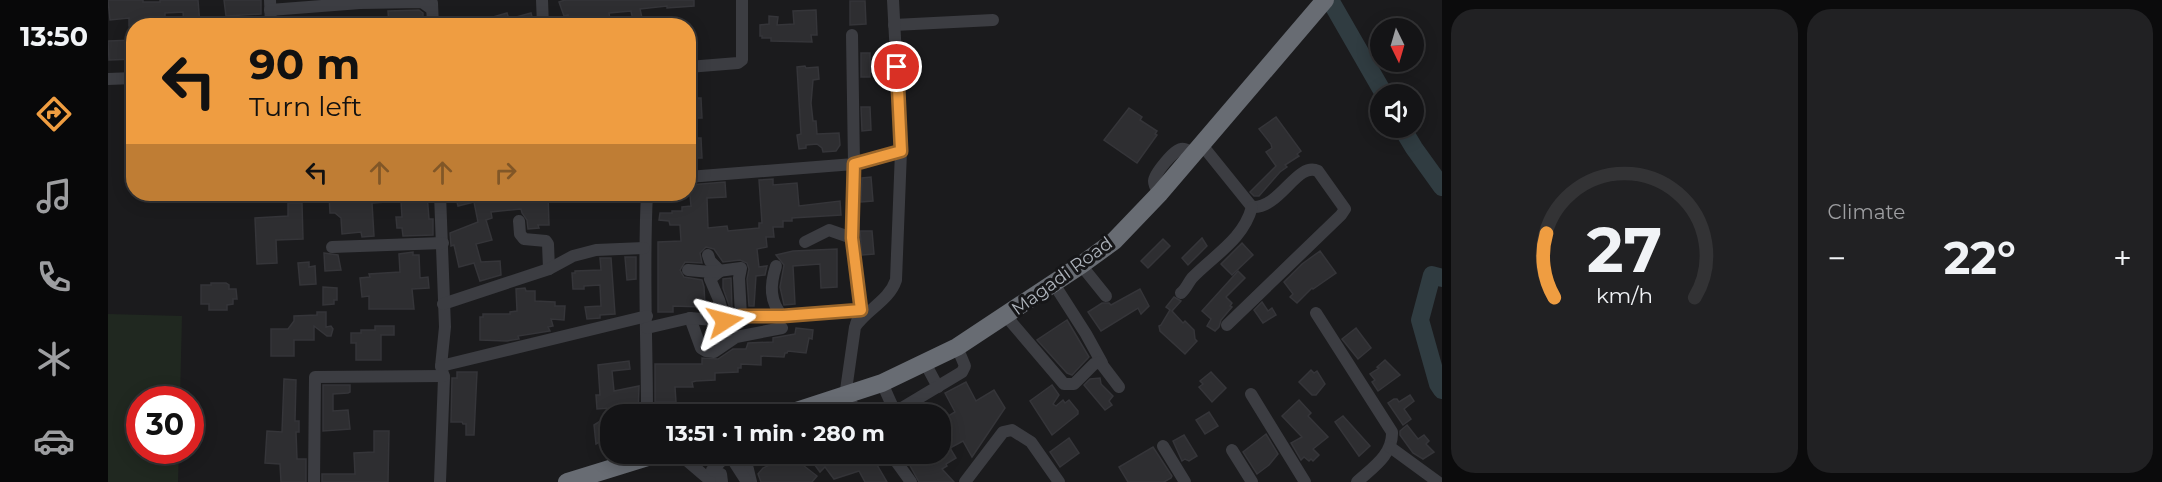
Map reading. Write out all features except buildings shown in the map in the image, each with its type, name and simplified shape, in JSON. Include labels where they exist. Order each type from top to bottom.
[{"type":"highway","name":"Magadi Road","points":[[823,404],[882,383],[957,347],[1082,265],[1113,241],[1160,194],[1325,0]]},
{"type":"highway","points":[[578,480],[624,464]]},
{"type":"street","points":[[542,0],[543,18]]},
{"type":"street","points":[[696,66],[738,63],[742,60],[742,0]]},
{"type":"street","points":[[855,327],[886,297],[896,280],[901,151],[893,0]]},
{"type":"street","points":[[270,5],[422,2],[432,4]]},
{"type":"street","points":[[894,25],[993,20]]},
{"type":"street","points":[[851,404],[844,397],[855,327],[861,310],[852,238],[854,164],[852,35]]},
{"type":"street","points":[[108,79],[126,78]]},
{"type":"street","points":[[1198,150],[1252,207],[1261,208],[1271,202],[1305,170],[1313,169],[1318,171],[1345,211],[1227,325]]},
{"type":"street","points":[[696,176],[854,164],[901,151]]},
{"type":"street","points":[[440,201],[445,327],[440,482]]},
{"type":"street","points":[[647,201],[644,248],[648,404]]},
{"type":"street","points":[[1181,293],[1191,279],[1234,241],[1248,221],[1252,207]]},
{"type":"street","points":[[519,221],[520,234],[524,239],[548,244],[549,269]]},
{"type":"street","points":[[805,242],[828,230],[852,238]]},
{"type":"street","points":[[332,247],[443,243]]},
{"type":"street","points":[[443,304],[549,269],[573,256],[596,250],[644,248]]},
{"type":"street","points":[[708,255],[720,272]]},
{"type":"street","points":[[1082,265],[1106,296]]},
{"type":"street","points":[[776,266],[771,288],[774,307],[782,322]]},
{"type":"street","points":[[688,270],[720,272],[741,268],[732,320]]},
{"type":"street","points":[[720,272],[710,279],[719,300],[732,320],[736,337]]},
{"type":"street","points":[[1054,284],[1119,387]]},
{"type":"street","points":[[690,318],[701,348],[714,352],[736,337],[782,322],[861,310]]},
{"type":"street","points":[[1316,313],[1392,432],[1388,453],[1357,482]]},
{"type":"street","points":[[1006,316],[1064,384],[1074,384],[1094,364],[1102,363]]},
{"type":"street","points":[[314,482],[315,377],[442,371],[647,322],[690,318],[782,322]]},
{"type":"street","points":[[909,404],[964,369],[965,366],[957,347]]},
{"type":"street","points":[[924,363],[938,387]]},
{"type":"street","points":[[882,383],[890,404]]},
{"type":"street","points":[[1251,394],[1305,482]]},
{"type":"street","points":[[965,482],[1003,432],[1012,430],[1031,442],[1059,482]]},
{"type":"street","points":[[1163,446],[1185,482]]},
{"type":"street","points":[[1390,447],[1438,482]]},
{"type":"street","points":[[1232,450],[1252,482]]},
{"type":"street","points":[[722,482],[721,474],[712,470],[729,454],[749,482]]},
{"type":"street","points":[[691,464],[712,482]]},
{"type":"street","points":[[746,464],[749,482]]},
{"type":"street","points":[[898,464],[911,482]]},
{"type":"shaded area","points":[[108,314],[182,316],[180,386],[126,386],[126,464],[179,464],[178,482],[108,482]]},
{"type":"waterway","points":[[1330,0],[1378,84]]},
{"type":"waterway","points":[[1408,138],[1442,187]]},
{"type":"waterway","points":[[1442,278],[1432,275],[1420,320],[1438,384],[1442,390]]},
{"type":"route","points":[[725,321],[741,316],[783,316],[861,310],[852,238],[854,164],[901,151],[897,67]]}]
